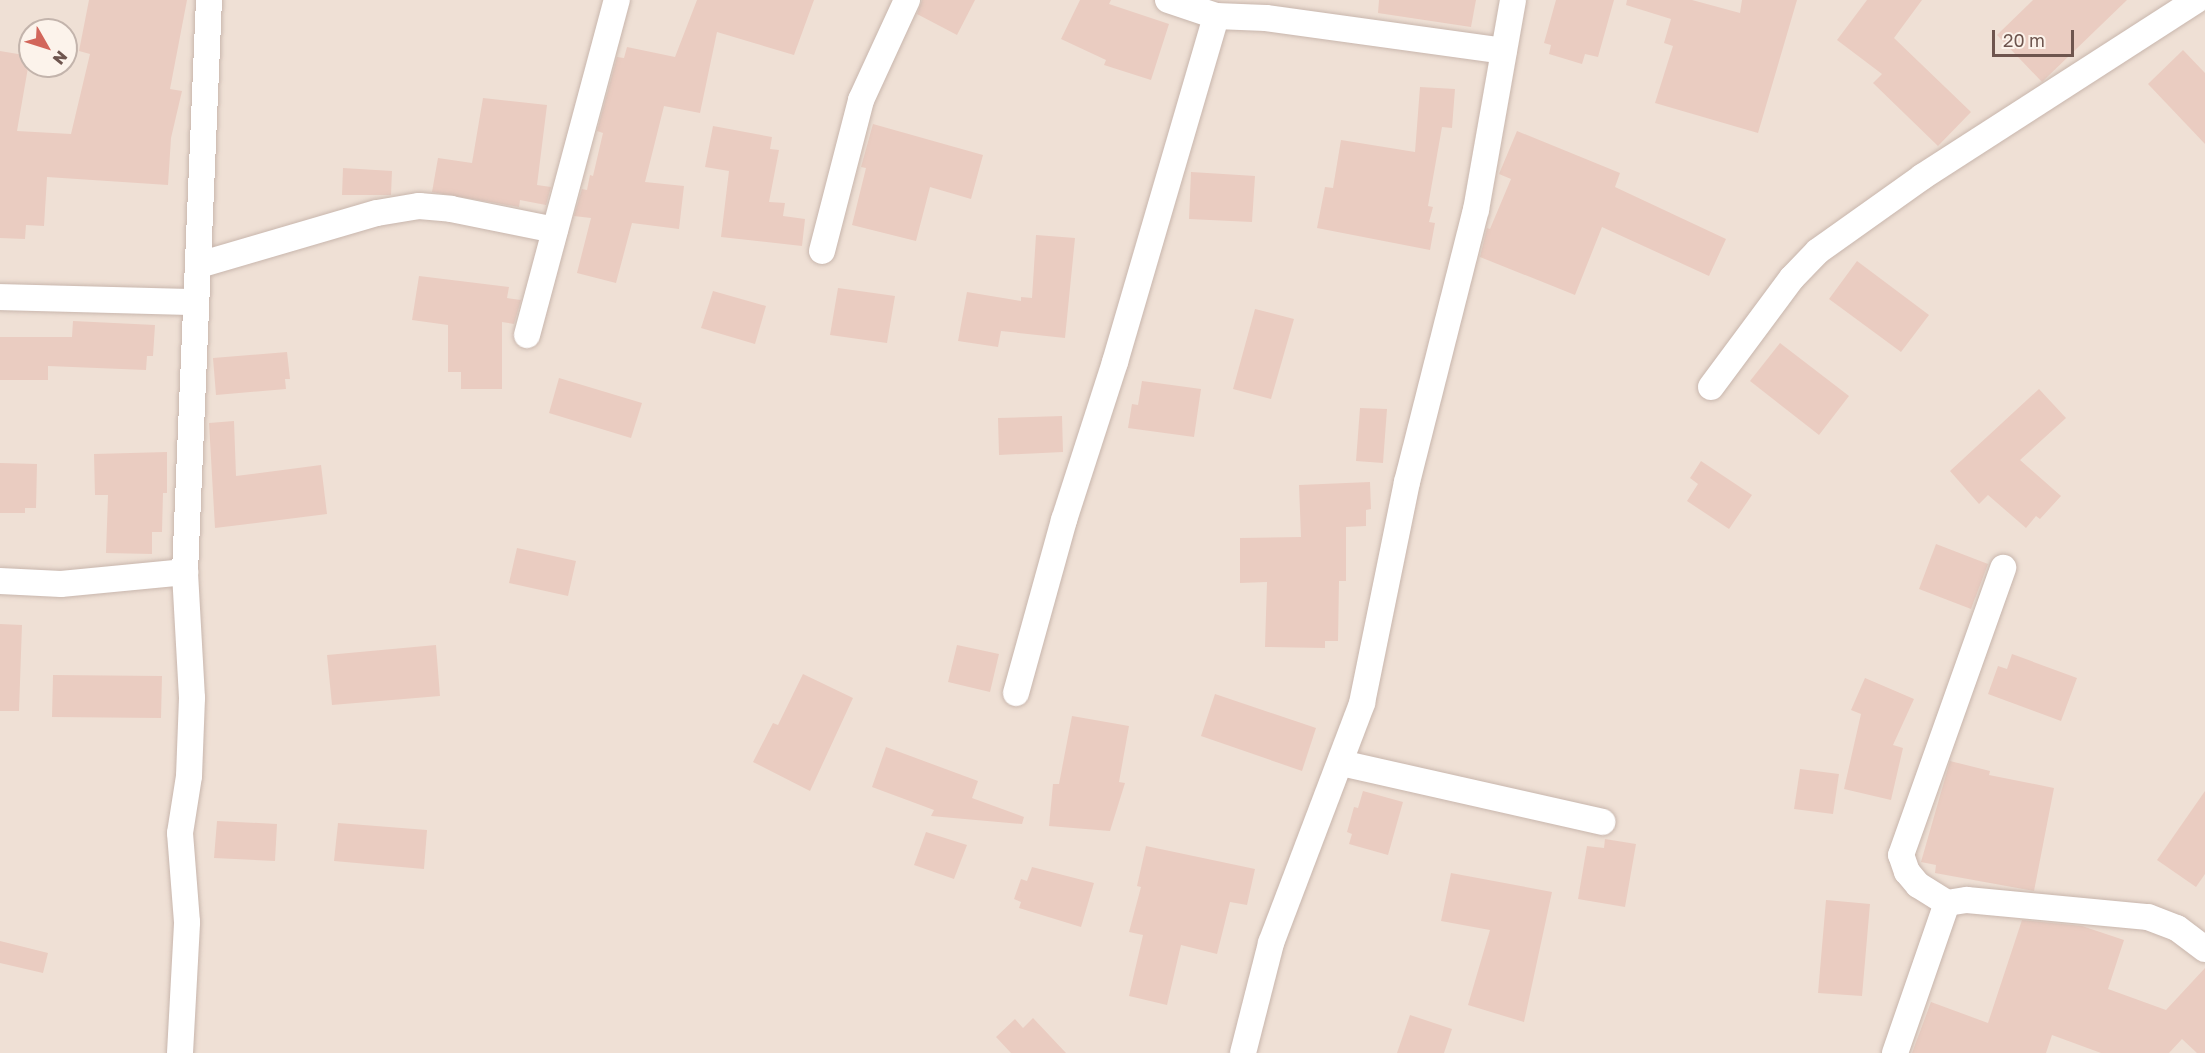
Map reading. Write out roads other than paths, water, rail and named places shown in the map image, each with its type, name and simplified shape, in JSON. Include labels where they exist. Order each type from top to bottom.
[{"type":"street","points":[[180,1053],[187,922],[180,833],[189,776],[192,698],[185,572],[209,0]]},
{"type":"street","points":[[527,335],[617,0]]},
{"type":"street","points":[[822,251],[861,100],[907,0]]},
{"type":"street","points":[[1167,0],[1216,16],[1266,18],[1504,51]]},
{"type":"street","points":[[1243,1053],[1271,943],[1362,703],[1407,482],[1476,210],[1513,0]]},
{"type":"street","points":[[1711,387],[1792,278],[1818,250],[1922,177],[2197,0]]},
{"type":"street","points":[[1016,693],[1064,520],[1112,372],[1216,16]]},
{"type":"street","points":[[199,265],[377,213],[418,206],[451,209],[555,230]]},
{"type":"street","points":[[0,297],[196,302]]},
{"type":"street","points":[[2003,568],[1901,855],[1907,872],[1918,885],[1947,903],[1967,900],[2148,917],[2176,928],[2205,949]]},
{"type":"street","points":[[0,581],[61,584],[185,572]]},
{"type":"street","points":[[1341,763],[1602,822]]},
{"type":"street","points":[[1895,1053],[1947,903]]}]
